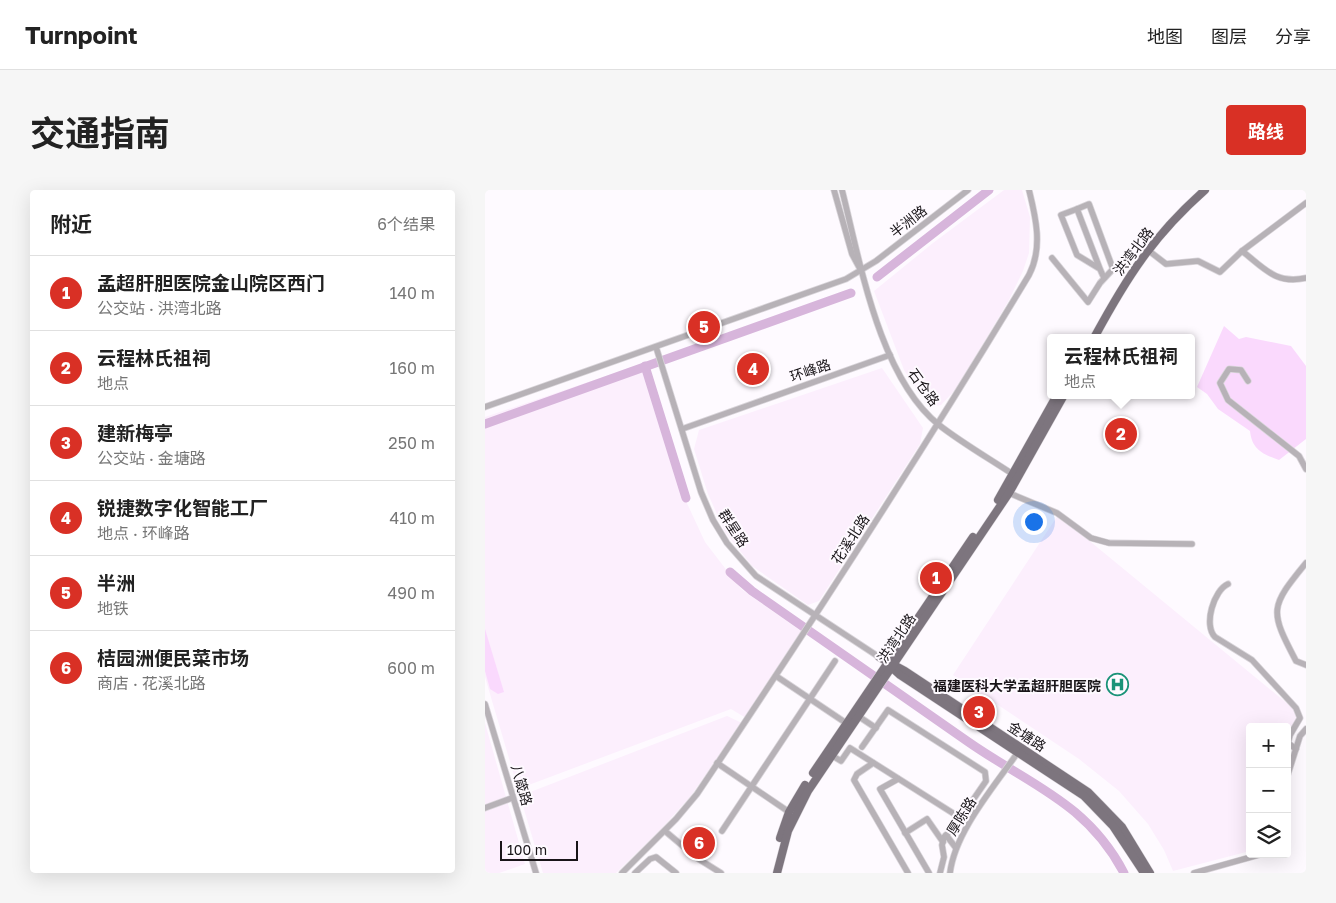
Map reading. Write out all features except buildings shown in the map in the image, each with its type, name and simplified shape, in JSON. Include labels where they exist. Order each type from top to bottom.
[{"type":"main road","name":"洪湾北路","points":[[1091,334],[1123,276],[1197,190]]},
{"type":"main road","name":"洪湾北路","points":[[1097,334],[1122,287],[1146,248],[1205,190]]},
{"type":"main road","name":"洪湾北路","points":[[772,873],[789,812],[846,723],[879,680],[1009,493],[1055,399]]},
{"type":"main road","name":"洪湾北路","points":[[890,664],[1016,476],[1061,399]]},
{"type":"main road","name":"金塘路","points":[[879,657],[1088,792],[1122,827],[1151,873]]},
{"type":"main road","name":"金塘路","points":[[890,664],[900,675],[1076,790],[1097,807],[1125,842],[1144,873]]},
{"type":"main road","name":"洪湾北路","points":[[777,873],[782,848],[794,814],[858,716],[879,680]]},
{"type":"street","name":"石仓路","points":[[834,190],[852,254],[861,271]]},
{"type":"street","name":"石仓路","points":[[841,190],[861,271],[890,356],[908,388],[939,425],[1016,476]]},
{"type":"street","name":"半洲路","points":[[485,407],[845,279],[861,271],[968,190]]},
{"type":"street","name":"花溪北路","points":[[621,873],[665,831],[697,794],[809,628],[939,425],[1032,270],[1037,248],[1037,232],[1029,190]]},
{"type":"street","points":[[1146,248],[1166,264],[1198,261],[1220,272],[1242,251],[1306,203]]},
{"type":"street","points":[[1052,258],[1088,302],[1104,278],[1113,269],[1089,204],[1061,215],[1074,251],[1081,259],[1100,269]]},
{"type":"street","points":[[1077,209],[1104,278]]},
{"type":"street","points":[[1242,251],[1281,279],[1306,278]]},
{"type":"street","name":"群星路","points":[[656,347],[703,499],[727,543],[756,576],[879,657]]},
{"type":"street","name":"环峰路","points":[[682,429],[890,356]]},
{"type":"street","points":[[1248,381],[1241,370],[1229,368],[1220,383],[1228,400],[1299,456],[1306,469]]},
{"type":"street","points":[[1009,493],[1057,513],[1091,538],[1103,542],[1192,544]]},
{"type":"street","points":[[1306,563],[1289,584],[1277,604],[1275,613],[1296,661],[1306,665]]},
{"type":"street","points":[[1228,584],[1221,589],[1210,616],[1211,632],[1215,638],[1252,660],[1296,708],[1300,718],[1290,735],[1288,743],[1296,749]]},
{"type":"street","points":[[722,831],[835,661]]},
{"type":"street","points":[[776,676],[846,723]]},
{"type":"street","name":"八箴路","points":[[485,704],[536,873]]},
{"type":"street","points":[[862,747],[889,710],[984,770],[986,781],[966,810]]},
{"type":"street","points":[[858,716],[876,728]]},
{"type":"street","points":[[1290,768],[1300,736],[1306,729]]},
{"type":"street","points":[[831,755],[841,761],[850,748],[959,817],[954,828],[945,835],[941,873]]},
{"type":"street","name":"厚陈路","points":[[950,873],[956,848],[969,824],[1018,752]]},
{"type":"street","points":[[873,763],[857,774],[854,780],[908,873]]},
{"type":"street","points":[[717,764],[789,812]]},
{"type":"street","points":[[898,778],[880,790],[929,873]]},
{"type":"street","points":[[485,808],[512,798]]},
{"type":"street","points":[[905,833],[927,819],[943,842]]},
{"type":"street","points":[[665,831],[697,858],[721,873]]},
{"type":"street","points":[[945,835],[956,848]]},
{"type":"street","points":[[635,873],[654,858],[661,859],[676,873]]},
{"type":"street","points":[[1194,873],[1248,858]]},
{"type":"shaded area","points":[[1004,190],[1022,190],[1030,217],[1029,253],[1023,271],[1009,300],[957,388],[941,405],[929,407],[904,370],[874,291],[933,243]]},
{"type":"shaded area","points":[[1224,326],[1239,339],[1246,337],[1291,346],[1306,366],[1306,439],[1279,460],[1259,450],[1253,443],[1250,431],[1218,409],[1207,394],[1197,387]]},
{"type":"shaded area","points":[[638,365],[644,368],[685,499],[705,542],[741,589],[801,631],[746,718],[731,709],[518,789],[485,677],[485,417]]},
{"type":"shaded area","points":[[882,368],[923,428],[920,444],[819,601],[808,605],[752,566],[725,532],[708,494],[694,449],[699,430]]},
{"type":"shaded area","name":"福建医科大学孟超肝胆医院","points":[[1058,515],[1294,709],[1297,719],[1291,727],[1291,723],[1246,723],[1246,852],[1173,871],[1164,850],[1148,824],[1119,791],[1079,759],[953,675]]},
{"type":"shaded area","points":[[485,629],[504,692],[498,694],[490,689],[485,671]]},
{"type":"shaded area","points":[[727,716],[742,723],[690,797],[662,828],[616,873],[543,873],[520,796]]},
{"type":"shaded area","points":[[485,723],[525,864],[499,873],[485,873]]},
{"type":"waterway","points":[[877,277],[989,190]]},
{"type":"waterway","points":[[485,424],[851,293]]},
{"type":"waterway","points":[[645,366],[686,498]]},
{"type":"waterway","points":[[730,572],[752,591],[967,741],[1055,796],[1092,828],[1109,849],[1124,873]]},
{"type":"place","name":"半洲","points":[[704,327]]},
{"type":"place","name":"锐捷数字化智能工厂","points":[[753,369]]},
{"type":"place","name":"云程林氏祖祠","points":[[1121,434]]},
{"type":"place","name":"孟超肝胆医院金山院区西门","points":[[936,578]]},
{"type":"place","name":"福建医科大学孟超肝胆医院","points":[[1117,685]]},
{"type":"place","name":"建新梅亭","points":[[979,712]]},
{"type":"place","name":"桔园洲便民菜市场","points":[[699,843]]}]
